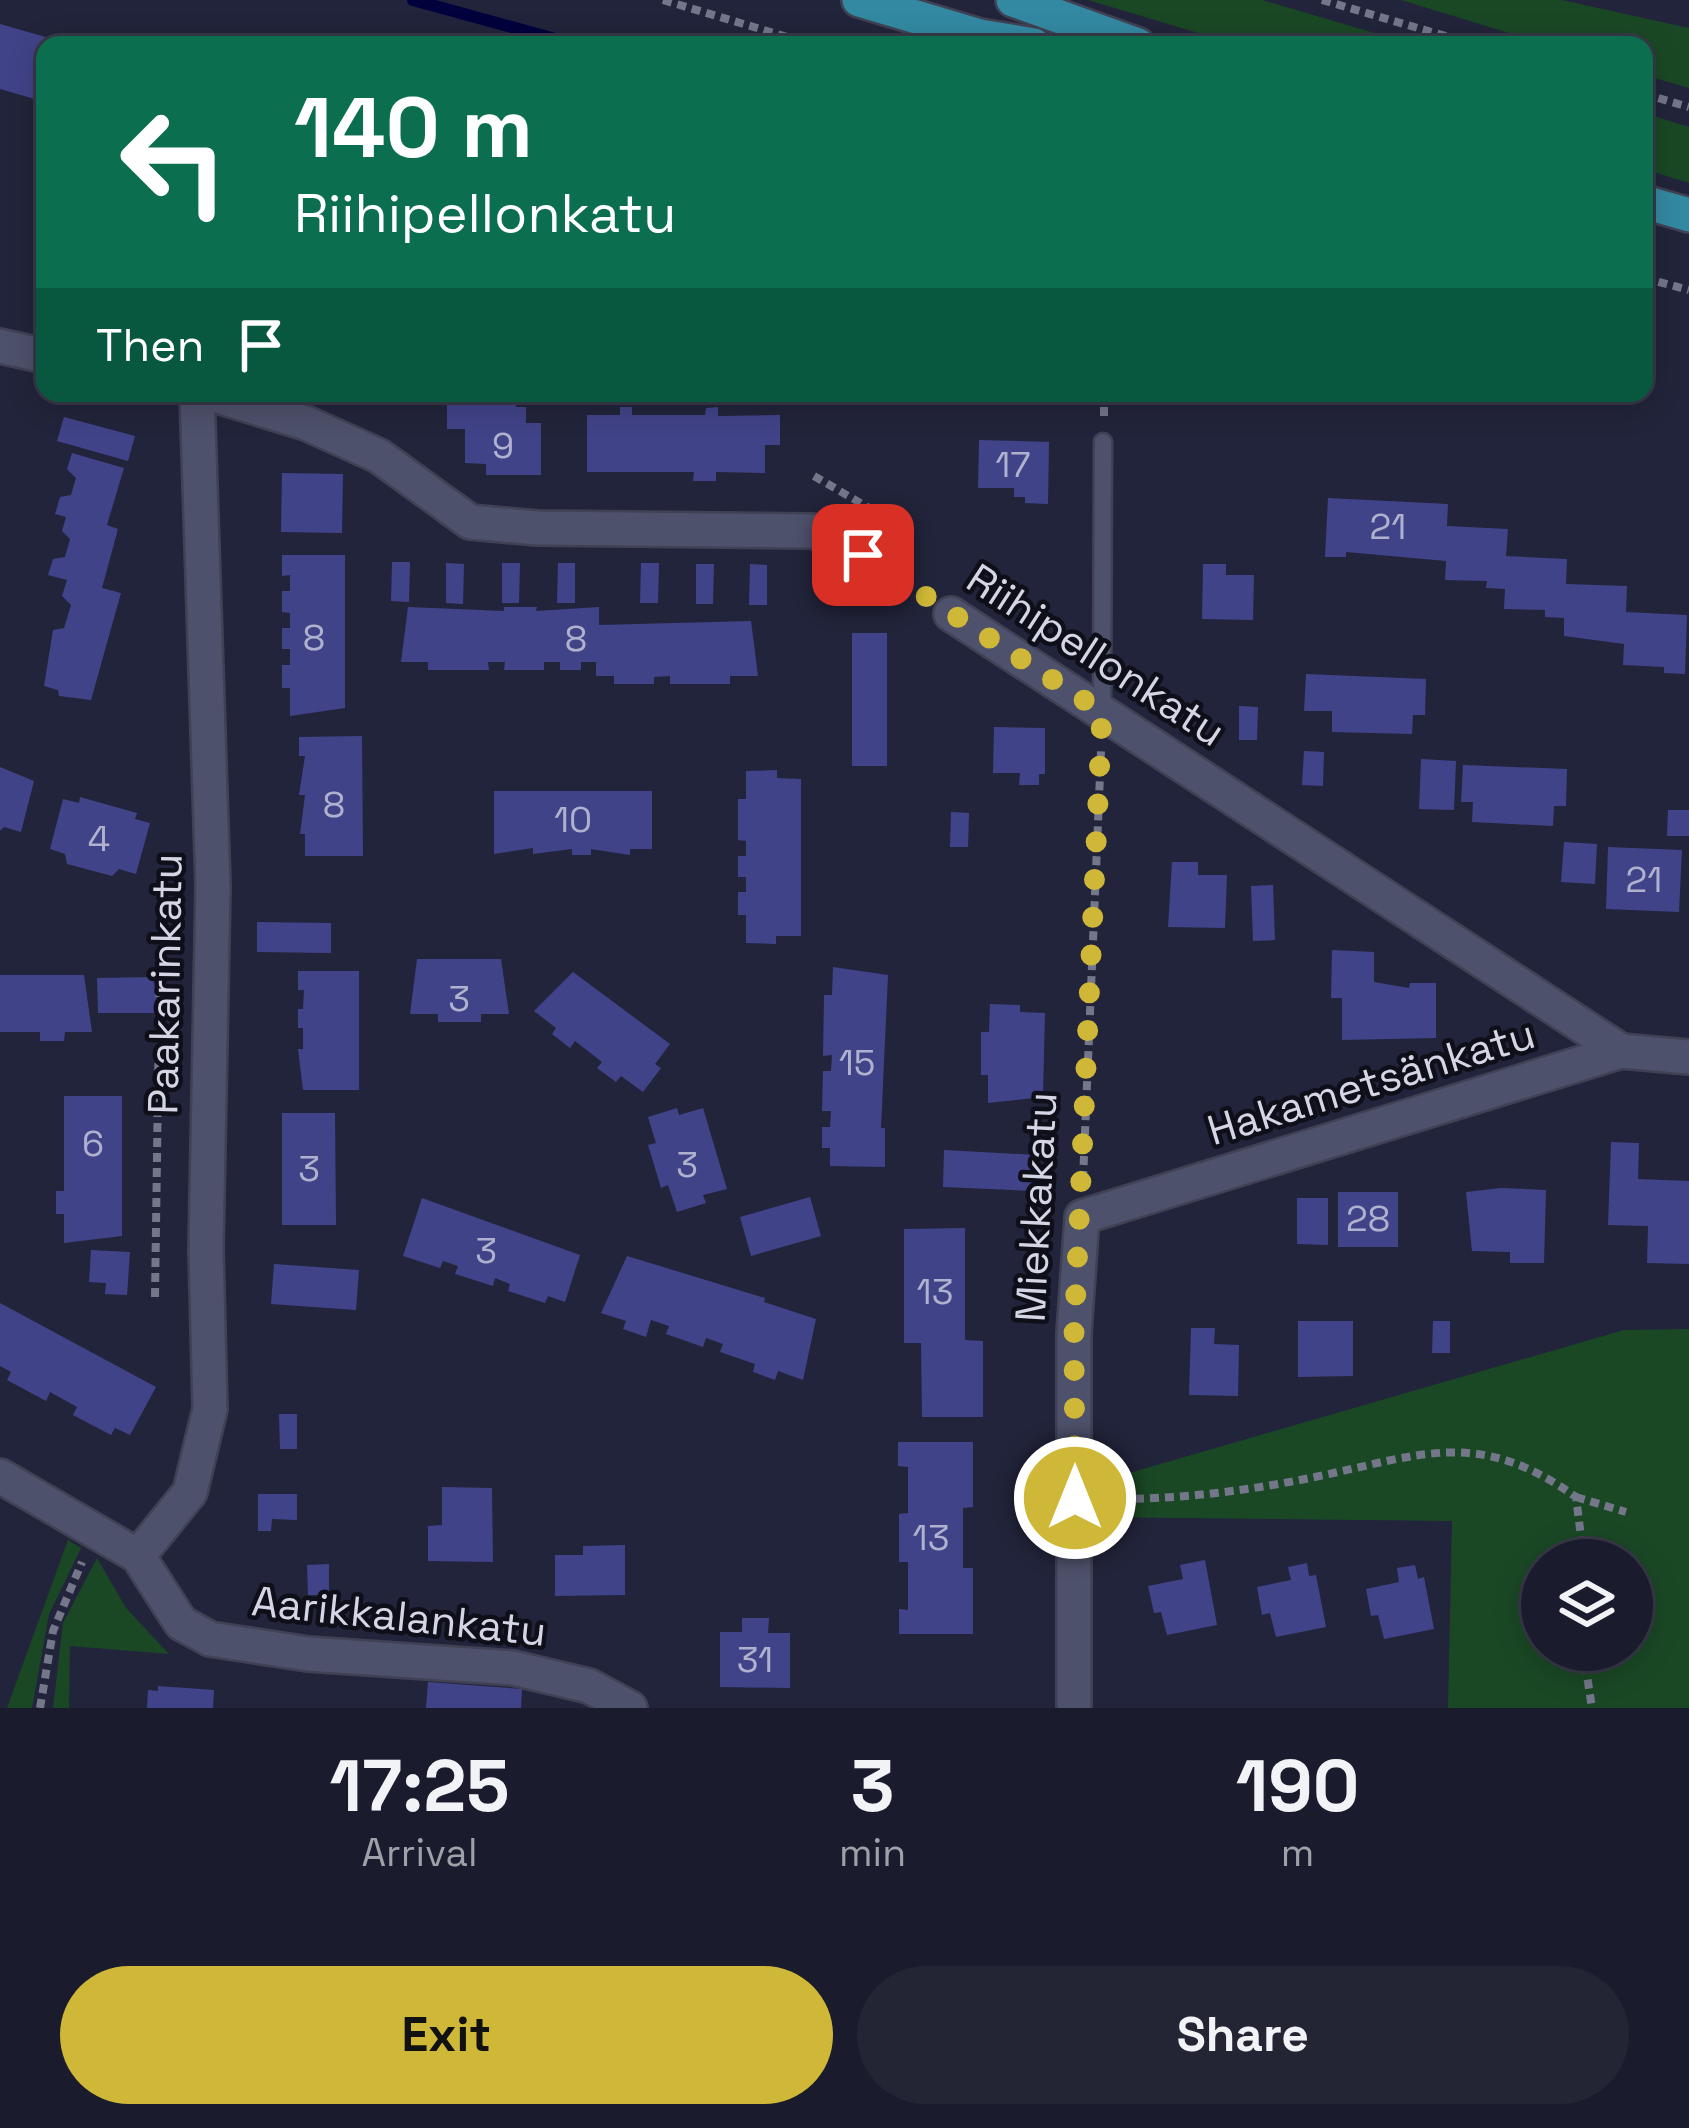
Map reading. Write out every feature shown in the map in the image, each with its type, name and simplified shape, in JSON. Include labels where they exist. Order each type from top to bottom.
[{"type":"main road","points":[[859,0],[980,36]]},
{"type":"main road","points":[[1013,0],[1113,36]]},
{"type":"main road","points":[[1653,205],[1689,215]]},
{"type":"street","points":[[0,346],[36,354]]},
{"type":"street","name":"Paakarinkatu","points":[[138,1556],[190,1492],[210,1409],[206,1249],[213,886],[197,402]]},
{"type":"street","points":[[238,402],[305,422],[379,456],[470,521],[537,528],[813,531],[850,546],[883,569]]},
{"type":"street","name":"Riihipellonkatu","points":[[951,614],[1621,1051]]},
{"type":"street","name":"Hakametsänkatu","points":[[1082,1217],[1621,1051],[1689,1057]]},
{"type":"street","name":"Miekkakatu","points":[[1074,1708],[1074,1334],[1082,1217]]},
{"type":"street","name":"Aarikkalankatu","points":[[0,1476],[138,1556],[181,1623],[210,1640],[288,1652],[513,1667],[589,1686],[630,1708]]},
{"type":"lane","points":[[1102,712],[1103,442]]},
{"type":"path","points":[[663,0],[784,36]]},
{"type":"path","points":[[1322,0],[1446,36]]},
{"type":"path","points":[[1653,97],[1689,107]]},
{"type":"path","points":[[1653,280],[1689,290]]},
{"type":"path","points":[[814,476],[881,515]]},
{"type":"path","name":"Miekkakatu","points":[[1082,1217],[1102,712]]},
{"type":"path","points":[[155,1297],[160,948]]},
{"type":"path","points":[[1075,1498],[1215,1492],[1315,1477],[1394,1455],[1441,1453],[1520,1462],[1576,1497],[1626,1512]]},
{"type":"path","points":[[1576,1497],[1581,1539]]},
{"type":"path","points":[[40,1708],[52,1631],[98,1530]]},
{"type":"path","points":[[1585,1671],[1588,1706]]},
{"type":"green space","points":[[1088,0],[1262,0],[1384,36],[1208,36]]},
{"type":"green space","points":[[1401,0],[1562,0],[1689,28],[1689,88],[1653,78],[1653,36],[1519,36]]},
{"type":"green space","points":[[1653,116],[1689,127],[1689,183],[1653,172]]},
{"type":"green space","points":[[1689,1329],[1689,1708],[1448,1708],[1452,1521],[1091,1517],[1091,1484],[1624,1330]]},
{"type":"green space","points":[[68,1540],[81,1548],[49,1614],[32,1708],[7,1708]]},
{"type":"green space","points":[[97,1558],[126,1608],[169,1654],[70,1646],[69,1708],[53,1708],[63,1623]]},
{"type":"building","points":[[0,24],[42,36],[36,36],[36,99],[0,89]]},
{"type":"building","points":[[447,402],[516,402],[516,407],[526,407],[526,423],[541,423],[541,475],[486,475],[486,464],[465,463],[465,429],[447,429]]},
{"type":"building","points":[[620,407],[632,407],[632,415],[705,415],[706,408],[718,407],[718,416],[780,415],[780,445],[765,445],[765,473],[716,472],[716,481],[693,481],[694,472],[587,472],[587,415],[620,415]]},
{"type":"building","points":[[64,417],[135,436],[128,461],[57,441]]},
{"type":"building","points":[[979,440],[1049,442],[1048,504],[1025,503],[1025,497],[1014,497],[1014,488],[978,488]]},
{"type":"building","points":[[72,453],[124,468],[107,525],[118,529],[102,588],[121,593],[91,700],[59,696],[58,690],[44,686],[53,630],[64,628],[71,605],[62,596],[67,580],[48,575],[53,559],[65,557],[70,539],[62,531],[66,517],[55,514],[60,497],[71,495],[76,478],[67,469]]},
{"type":"building","points":[[282,473],[343,474],[342,533],[281,532]]},
{"type":"building","points":[[1328,498],[1448,504],[1447,526],[1508,529],[1506,556],[1567,559],[1566,584],[1627,586],[1626,612],[1687,615],[1685,674],[1664,673],[1664,667],[1623,665],[1624,644],[1564,636],[1564,618],[1545,617],[1545,610],[1504,609],[1505,589],[1486,588],[1487,581],[1445,580],[1446,561],[1346,552],[1346,557],[1325,557]]},
{"type":"building","points":[[282,555],[345,555],[345,708],[290,716],[290,688],[282,688],[282,665],[290,665],[290,649],[282,649],[282,628],[290,628],[290,613],[282,612],[282,591],[290,591],[290,575],[282,576]]},
{"type":"building","points":[[392,562],[410,562],[409,602],[391,601]]},
{"type":"building","points":[[446,563],[464,564],[463,604],[446,603]]},
{"type":"building","points":[[502,563],[520,563],[519,603],[502,603]]},
{"type":"building","points":[[558,563],[575,563],[575,603],[557,603]]},
{"type":"building","points":[[641,563],[659,563],[658,603],[640,603]]},
{"type":"building","points":[[696,564],[714,564],[713,604],[696,604]]},
{"type":"building","points":[[750,564],[767,565],[767,605],[749,605]]},
{"type":"building","points":[[1203,564],[1226,564],[1226,575],[1254,575],[1253,620],[1202,619]]},
{"type":"building","points":[[408,607],[504,611],[504,607],[537,607],[536,611],[599,607],[599,625],[751,621],[758,676],[730,676],[730,684],[670,684],[670,676],[654,677],[654,684],[614,684],[614,676],[596,676],[596,662],[581,662],[581,670],[560,670],[560,662],[544,662],[544,670],[504,670],[505,662],[488,662],[489,670],[428,670],[428,662],[401,662]]},
{"type":"building","points":[[852,633],[887,633],[887,766],[852,766]]},
{"type":"building","points":[[1306,674],[1426,679],[1425,715],[1413,715],[1412,734],[1332,732],[1332,711],[1304,711]]},
{"type":"building","points":[[1239,706],[1258,707],[1257,740],[1239,740]]},
{"type":"building","points":[[994,727],[1045,728],[1045,774],[1039,774],[1039,785],[1019,785],[1020,773],[993,773]]},
{"type":"building","points":[[362,736],[363,856],[305,856],[305,834],[300,834],[305,795],[299,795],[305,756],[299,756],[299,737]]},
{"type":"building","points":[[1304,751],[1324,752],[1323,786],[1302,785]]},
{"type":"building","points":[[1421,759],[1456,761],[1454,810],[1419,809]]},
{"type":"building","points":[[1463,765],[1567,769],[1566,806],[1554,806],[1553,826],[1472,822],[1473,802],[1461,802]]},
{"type":"building","points":[[0,767],[34,781],[21,832],[4,827],[0,831]]},
{"type":"building","points":[[777,770],[777,778],[801,779],[801,936],[776,936],[776,944],[746,943],[746,915],[738,915],[738,892],[746,892],[746,877],[738,877],[738,856],[746,856],[746,841],[738,840],[738,799],[746,799],[746,771]]},
{"type":"building","points":[[494,791],[652,791],[652,849],[630,849],[630,855],[591,849],[591,855],[572,855],[572,849],[533,854],[533,848],[494,854]]},
{"type":"building","points":[[80,797],[137,813],[135,819],[150,823],[136,874],[119,869],[112,876],[67,864],[65,854],[50,849],[63,799],[79,803]]},
{"type":"building","points":[[1668,810],[1689,810],[1689,836],[1667,836]]},
{"type":"building","points":[[951,812],[969,813],[968,847],[950,847]]},
{"type":"building","points":[[1564,842],[1597,844],[1595,884],[1561,882]]},
{"type":"building","points":[[1608,847],[1682,850],[1679,912],[1606,909]]},
{"type":"building","points":[[1172,862],[1198,862],[1198,875],[1227,875],[1225,928],[1168,927]]},
{"type":"building","points":[[1273,885],[1275,940],[1253,941],[1251,886]]},
{"type":"building","points":[[257,922],[331,923],[331,953],[257,952]]},
{"type":"building","points":[[1332,950],[1374,952],[1374,982],[1409,988],[1410,983],[1436,983],[1436,1038],[1342,1040],[1342,998],[1331,998]]},
{"type":"building","points":[[417,959],[501,959],[509,1014],[481,1014],[481,1022],[438,1022],[438,1014],[410,1014]]},
{"type":"building","points":[[833,967],[888,975],[881,1128],[885,1128],[885,1167],[830,1166],[830,1148],[822,1148],[822,1127],[830,1127],[831,1111],[822,1111],[823,1071],[831,1071],[832,1055],[823,1056],[824,995],[832,995]]},
{"type":"building","points":[[298,971],[359,971],[359,1090],[303,1090],[298,1049],[303,1049],[303,1028],[298,1028],[298,1009],[303,1009],[304,990],[298,990]]},
{"type":"building","points":[[573,972],[670,1044],[655,1064],[661,1068],[643,1092],[621,1076],[616,1082],[597,1068],[602,1062],[575,1041],[570,1048],[552,1034],[556,1028],[534,1011]]},
{"type":"building","points":[[0,975],[84,975],[92,1032],[65,1032],[64,1041],[40,1041],[40,1032],[0,1032]]},
{"type":"building","points":[[156,977],[157,1013],[98,1013],[97,978]]},
{"type":"building","points":[[990,1004],[1020,1005],[1020,1012],[1045,1013],[1043,1097],[988,1103],[988,1075],[981,1075],[981,1032],[989,1032]]},
{"type":"building","points":[[64,1096],[122,1096],[122,1236],[64,1243],[64,1214],[56,1214],[56,1191],[64,1191]]},
{"type":"building","points":[[677,1108],[679,1115],[703,1108],[727,1189],[703,1195],[706,1203],[677,1212],[668,1185],[661,1188],[648,1145],[656,1143],[648,1117]]},
{"type":"building","points":[[282,1113],[335,1113],[336,1225],[282,1225]]},
{"type":"building","points":[[1611,1142],[1639,1143],[1638,1179],[1689,1181],[1689,1264],[1647,1263],[1648,1226],[1608,1225]]},
{"type":"building","points":[[944,1150],[1037,1155],[1036,1191],[943,1187]]},
{"type":"building","points":[[1546,1190],[1544,1263],[1510,1263],[1510,1252],[1472,1251],[1466,1192]]},
{"type":"building","points":[[1338,1192],[1398,1192],[1398,1247],[1338,1247]]},
{"type":"building","points":[[810,1197],[821,1236],[751,1256],[740,1217]]},
{"type":"building","points":[[422,1198],[580,1255],[565,1302],[548,1296],[545,1303],[508,1291],[510,1284],[495,1278],[493,1286],[455,1274],[458,1266],[443,1261],[440,1268],[403,1256]]},
{"type":"building","points":[[1297,1198],[1328,1198],[1328,1245],[1297,1244]]},
{"type":"building","points":[[965,1228],[965,1340],[983,1341],[983,1417],[922,1417],[921,1343],[904,1343],[904,1229]]},
{"type":"building","points":[[91,1250],[130,1252],[127,1295],[105,1294],[106,1283],[89,1282]]},
{"type":"building","points":[[627,1256],[765,1298],[764,1302],[816,1319],[803,1380],[778,1371],[775,1380],[753,1372],[755,1364],[720,1352],[723,1344],[706,1338],[703,1347],[666,1334],[669,1326],[651,1320],[646,1337],[623,1329],[626,1321],[601,1313]]},
{"type":"building","points":[[274,1264],[359,1270],[356,1310],[271,1304]]},
{"type":"building","points":[[0,1303],[156,1387],[130,1435],[115,1428],[111,1435],[73,1415],[77,1407],[50,1392],[46,1401],[7,1380],[11,1372],[0,1366]]},
{"type":"building","points":[[1298,1321],[1353,1321],[1353,1376],[1298,1377]]},
{"type":"building","points":[[1433,1321],[1450,1321],[1450,1353],[1432,1353]]},
{"type":"building","points":[[1191,1328],[1215,1328],[1214,1344],[1239,1345],[1238,1396],[1189,1395]]},
{"type":"building","points":[[279,1414],[297,1414],[297,1449],[280,1449]]},
{"type":"building","points":[[898,1442],[973,1442],[973,1507],[963,1508],[963,1568],[973,1568],[973,1634],[899,1634],[899,1609],[908,1610],[908,1562],[899,1562],[899,1514],[908,1513],[908,1467],[898,1466]]},
{"type":"building","points":[[442,1487],[492,1488],[493,1562],[428,1561],[428,1526],[442,1525]]},
{"type":"building","points":[[258,1494],[297,1494],[297,1520],[272,1519],[271,1531],[258,1531]]},
{"type":"building","points":[[625,1545],[625,1595],[555,1596],[555,1555],[583,1555],[583,1546]]},
{"type":"building","points":[[1205,1560],[1217,1625],[1167,1635],[1161,1612],[1154,1613],[1148,1586],[1183,1579],[1180,1565]]},
{"type":"building","points":[[1307,1563],[1309,1576],[1316,1575],[1326,1627],[1276,1637],[1270,1613],[1262,1615],[1257,1587],[1291,1580],[1288,1567]]},
{"type":"building","points":[[329,1564],[329,1595],[308,1595],[307,1565]]},
{"type":"building","points":[[1415,1565],[1418,1579],[1424,1577],[1434,1629],[1384,1639],[1378,1615],[1371,1616],[1366,1589],[1399,1582],[1397,1568]]},
{"type":"building","points":[[742,1618],[769,1618],[768,1633],[790,1633],[790,1688],[720,1687],[720,1632],[742,1632]]},
{"type":"building","points":[[428,1682],[522,1689],[521,1708],[426,1708]]},
{"type":"building","points":[[158,1686],[214,1690],[213,1708],[147,1708],[148,1690],[158,1691]]},
{"type":"waterway","points":[[413,0],[544,36]]},
{"type":"route","points":[[863,555],[1102,712],[1074,1334],[1075,1498]]}]
